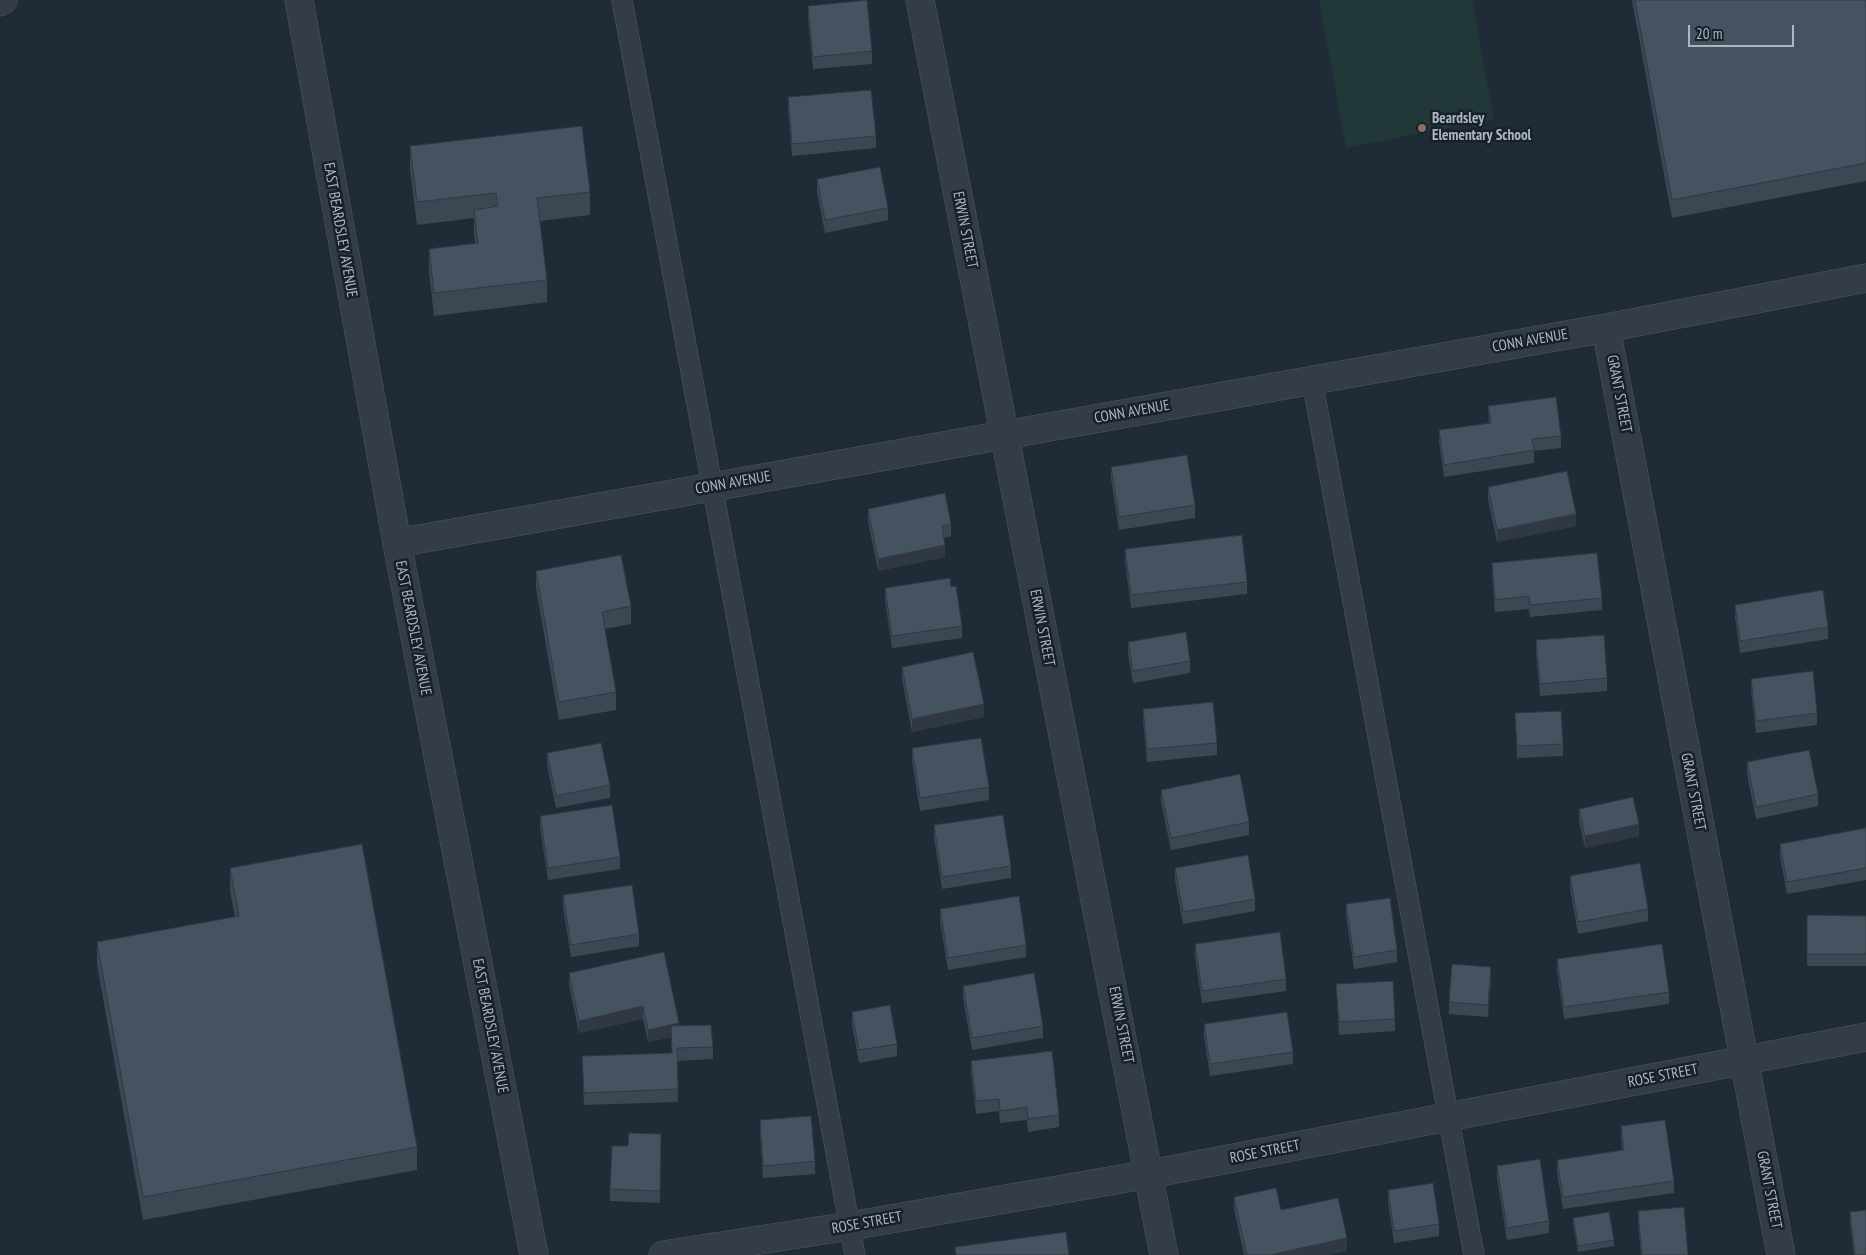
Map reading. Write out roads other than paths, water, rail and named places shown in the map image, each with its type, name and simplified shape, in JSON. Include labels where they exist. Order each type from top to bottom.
[{"type":"street","name":"EAST BEARDSLEY AVENUE","points":[[299,0],[397,543],[534,1255]]},
{"type":"street","name":"ERWIN STREET","points":[[920,0],[1150,1174],[1164,1255]]},
{"type":"street","name":"CONN AVENUE","points":[[397,543],[1606,328],[1866,278]]},
{"type":"street","name":"GRANT STREET","points":[[1606,328],[1781,1255]]},
{"type":"street","name":"ROSE STREET","points":[[662,1255],[850,1226],[1150,1174],[1866,1037]]},
{"type":"lane","points":[[622,0],[855,1255]]},
{"type":"lane","points":[[1312,380],[1474,1255]]},
{"type":"place","name":"Beardsley Elementary School","points":[[1422,128]]}]
